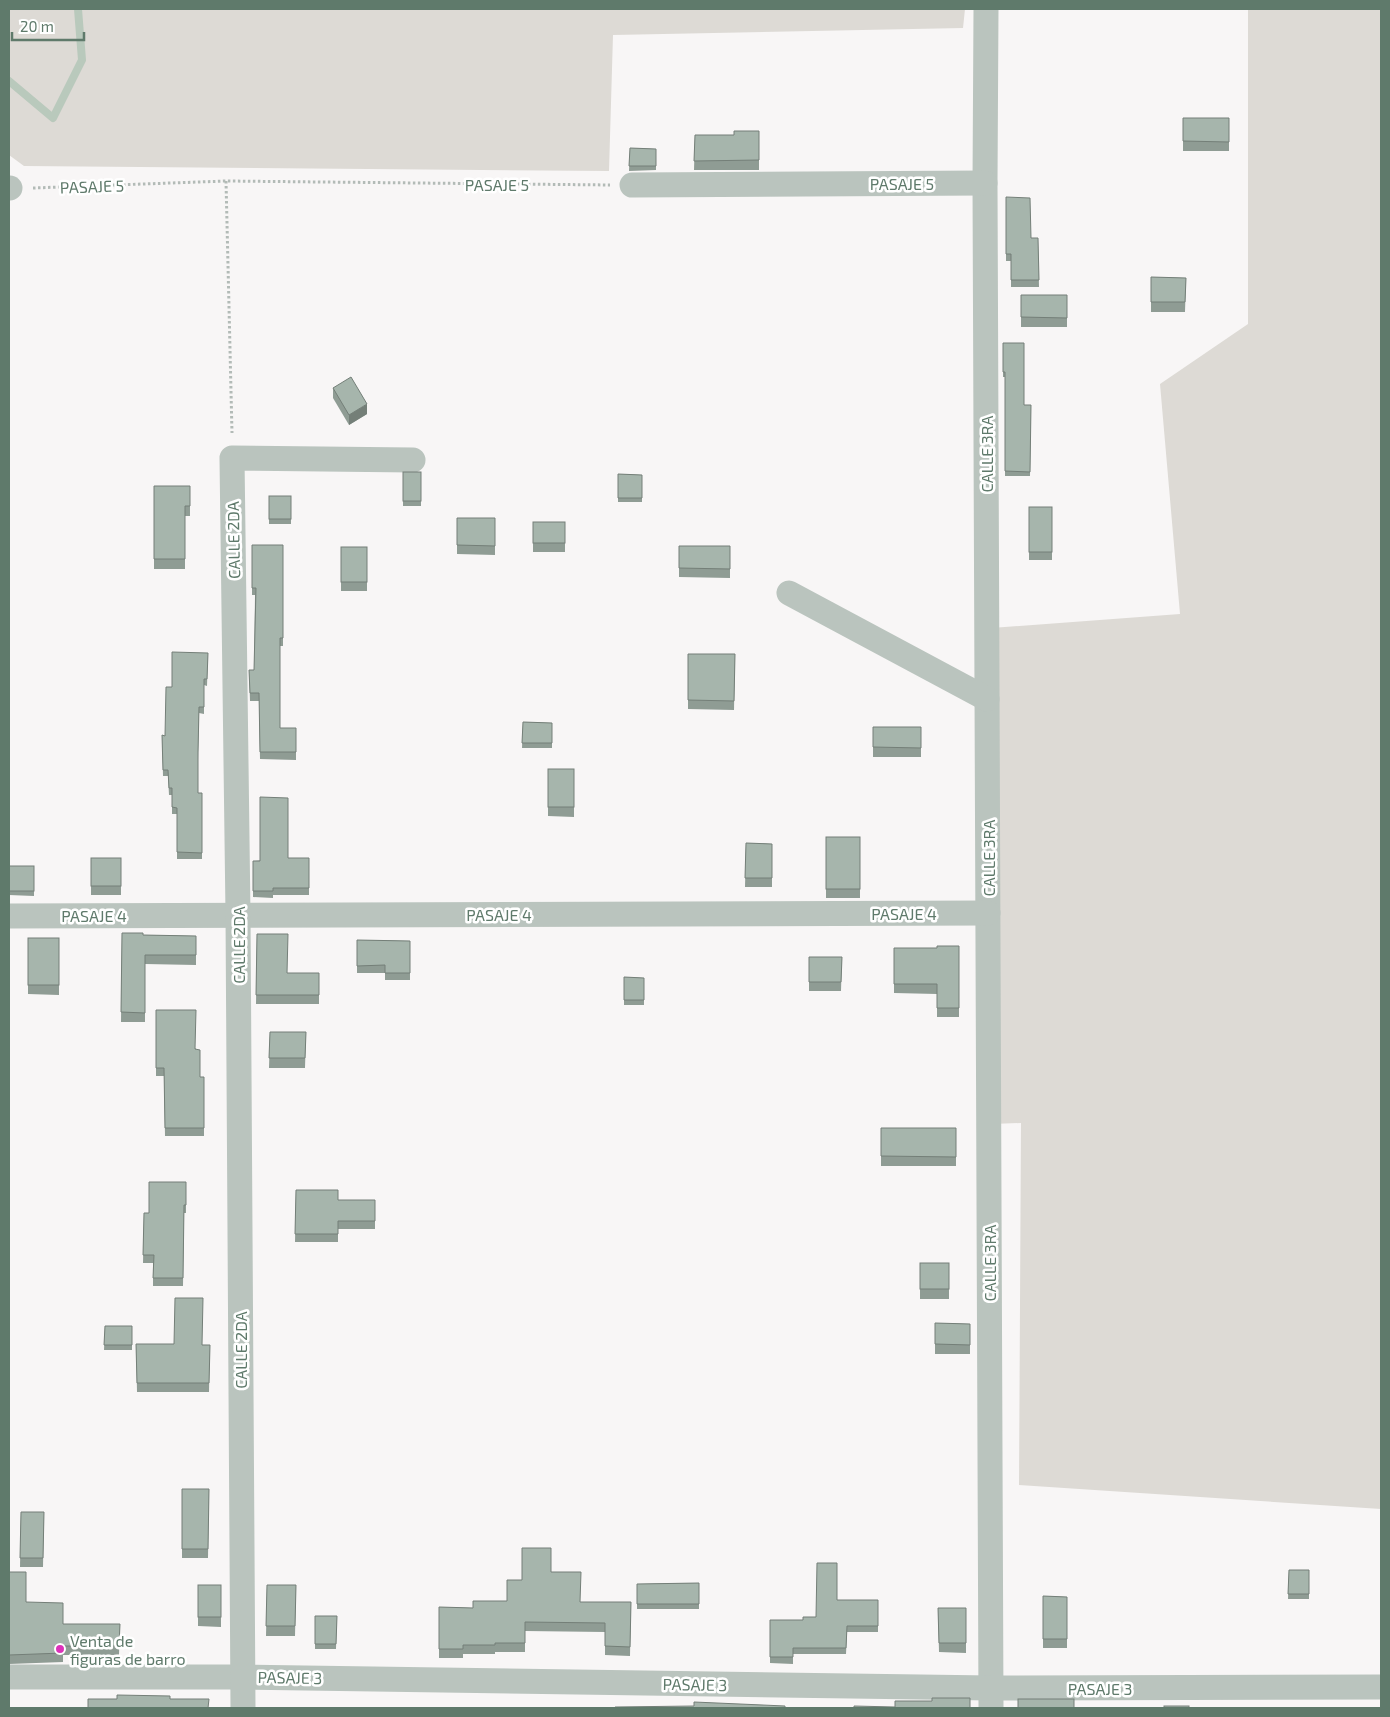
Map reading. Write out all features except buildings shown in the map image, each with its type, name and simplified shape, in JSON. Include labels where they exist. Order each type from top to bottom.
[{"type":"street","name":"CALLE 3RA","points":[[986,9],[985,183],[991,1698]]},
{"type":"street","name":"PASAJE 5","points":[[632,185],[985,183]]},
{"type":"street","points":[[232,458],[413,460]]},
{"type":"street","name":"CALLE 2DA","points":[[232,458],[238,914],[243,1708]]},
{"type":"street","points":[[789,593],[987,699]]},
{"type":"street","name":"PASAJE 4","points":[[9,916],[988,913]]},
{"type":"street","name":"PASAJE 3","points":[[9,1677],[242,1677],[991,1698],[1381,1687]]},
{"type":"path","name":"PASAJE 5","points":[[10,188],[226,181],[632,185]]},
{"type":"path","points":[[226,181],[232,458]]},
{"type":"shaded area","points":[[9,9],[965,9],[963,28],[613,35],[609,171],[24,166],[9,155]]},
{"type":"shaded area","points":[[1248,9],[1381,9],[1381,1509],[1019,1485],[1021,1123],[992,1124],[978,629],[1180,614],[1160,384],[1248,324]]},
{"type":"waterway","points":[[9,81],[53,118],[82,60],[78,9]]},
{"type":"place","name":"Venta de figuras de barro","points":[[60,1649]]}]
